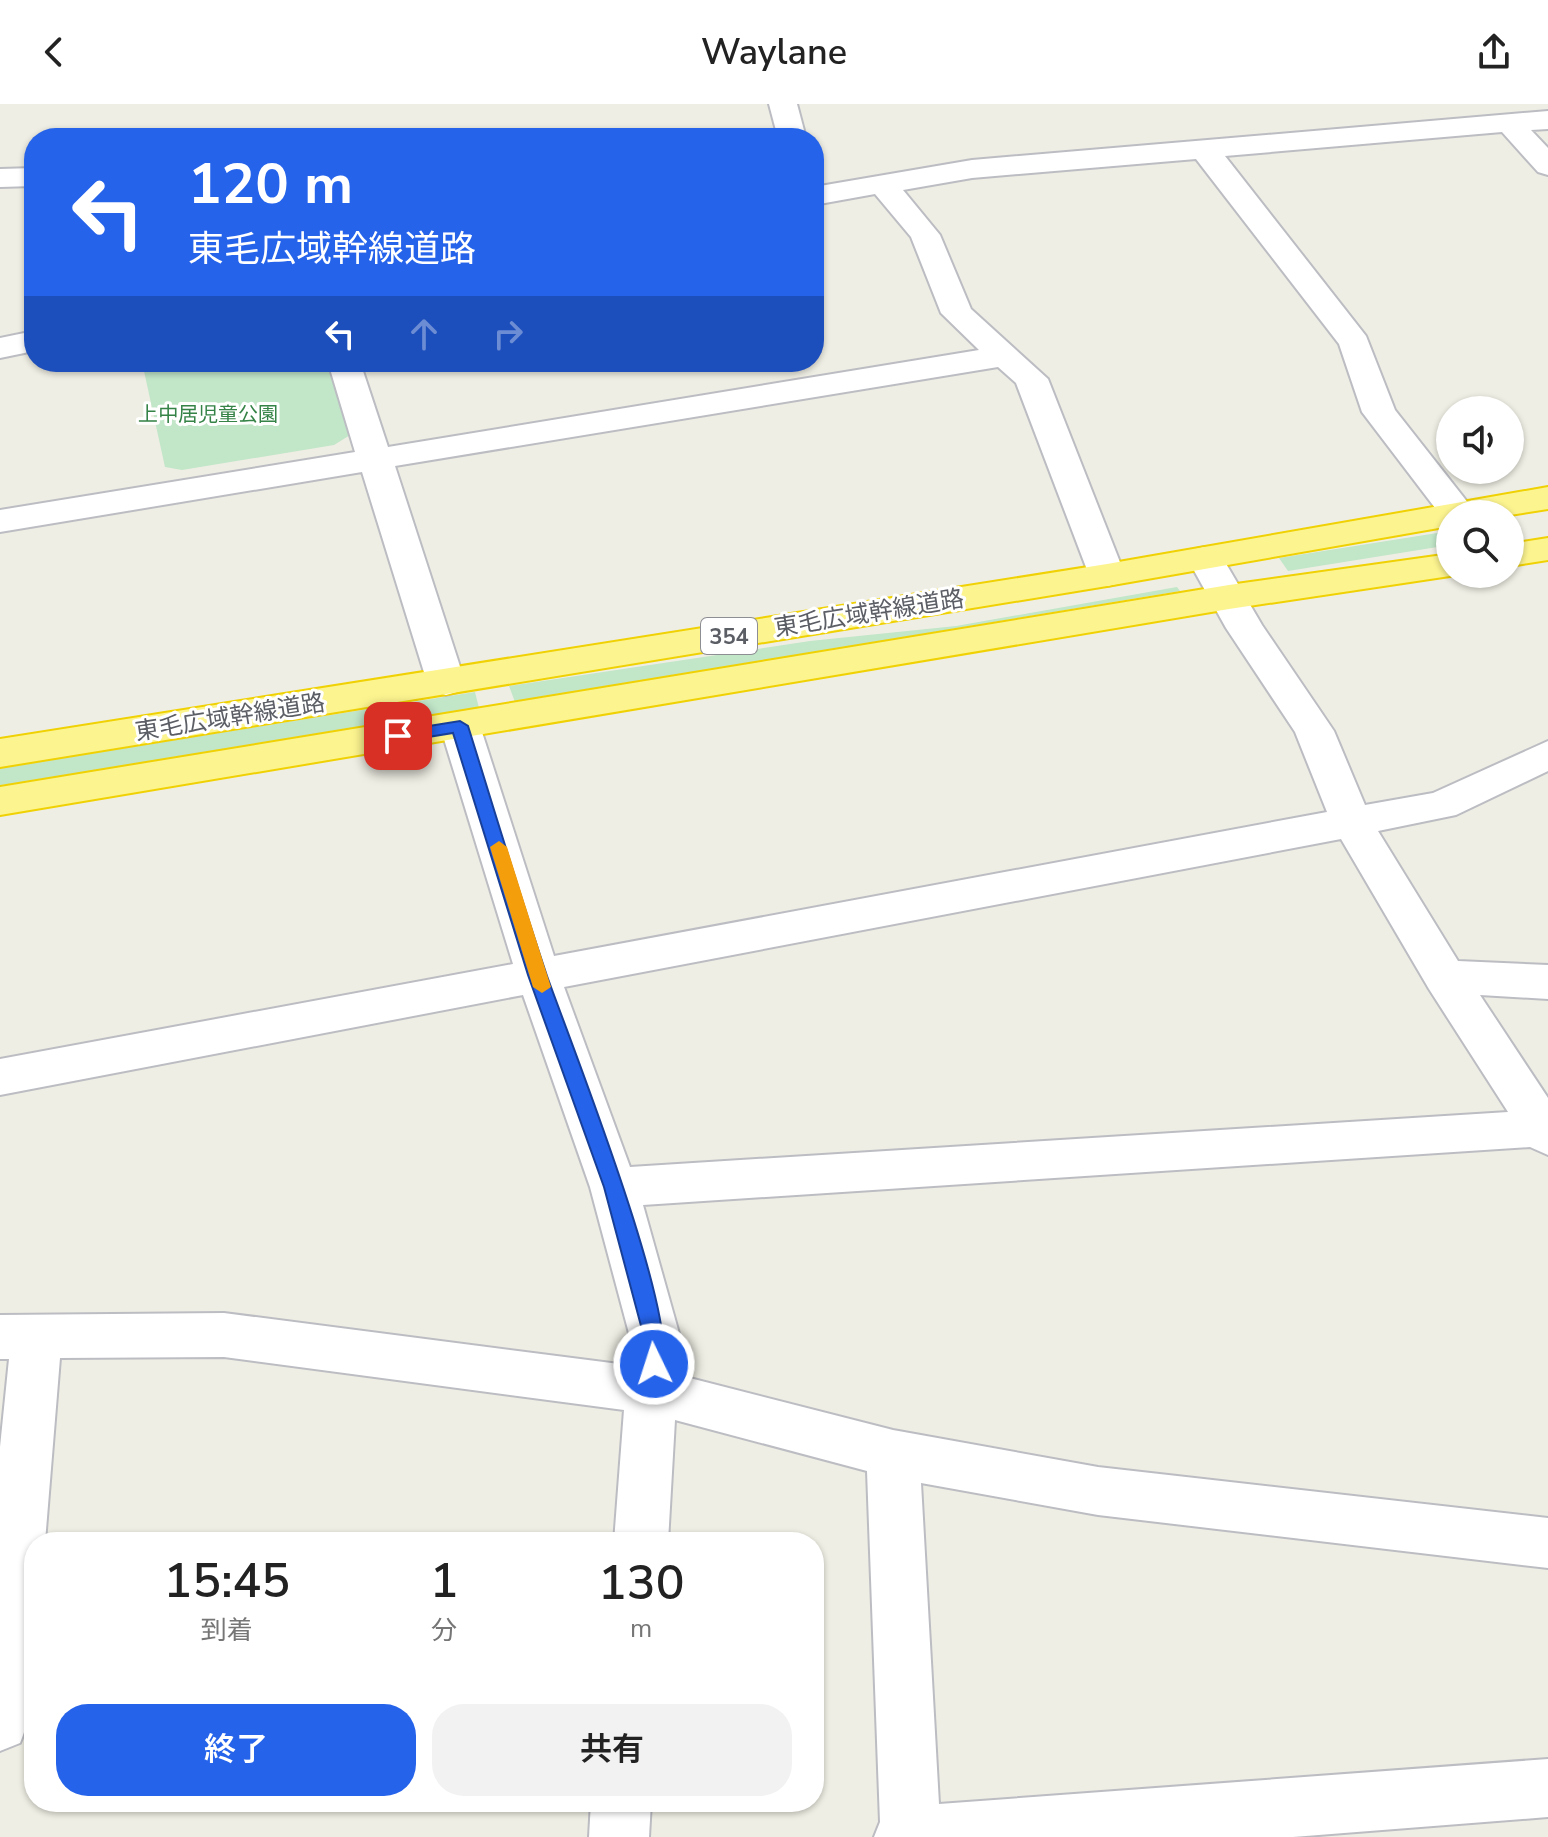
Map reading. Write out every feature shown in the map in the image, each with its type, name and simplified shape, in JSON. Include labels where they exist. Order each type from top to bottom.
[{"type":"highway","name":"東毛広域幹線道路","points":[[1524,502],[1548,498]]},
{"type":"highway","name":"東毛広域幹線道路","points":[[0,753],[1107,575],[1436,517]]},
{"type":"highway","points":[[1524,553],[1548,549]]},
{"type":"highway","name":"東毛広域幹線道路","points":[[0,801],[1229,597],[1436,567]]},
{"type":"street","points":[[783,104],[789,128]]},
{"type":"street","points":[[824,193],[972,169],[1548,120]]},
{"type":"street","points":[[1509,123],[1548,166]]},
{"type":"street","points":[[1204,149],[1355,343],[1379,412],[1448,500]]},
{"type":"street","points":[[0,178],[24,177]]},
{"type":"street","points":[[882,184],[925,235],[957,313],[1031,379],[1107,575]]},
{"type":"street","points":[[0,348],[24,343]]},
{"type":"street","points":[[0,521],[1002,356]]},
{"type":"street","points":[[347,372],[446,682]]},
{"type":"street","points":[[614,1187],[1546,1132],[1445,977],[1352,823],[1314,731],[1245,628],[1205,558]]},
{"type":"street","points":[[460,726],[538,975],[614,1187],[655,1337],[642,1532]]},
{"type":"street","points":[[0,1077],[1442,805],[1548,755]]},
{"type":"street","points":[[1445,977],[1548,982]]},
{"type":"street","points":[[0,1723],[19,1336],[224,1335],[653,1391],[893,1454],[1098,1491],[1548,1543]]},
{"type":"street","points":[[893,1454],[911,1837]]},
{"type":"street","points":[[904,1837],[1548,1788]]},
{"type":"street","points":[[619,1837],[620,1812]]},
{"type":"green space","name":"上中居児童公園","points":[[144,372],[335,372],[355,432],[334,445],[182,470],[165,467]]},
{"type":"green space","points":[[1436,533],[1436,547],[1288,571],[1279,558]]},
{"type":"green space","points":[[1177,587],[1180,591],[515,702],[509,686],[810,641],[956,626]]},
{"type":"green space","points":[[475,692],[479,708],[45,781],[0,785],[0,768]]},
{"type":"slow traffic","points":[[499,847],[542,987]]},
{"type":"route","points":[[398,736],[460,726],[538,975],[614,1187],[655,1337],[654,1364]]}]
